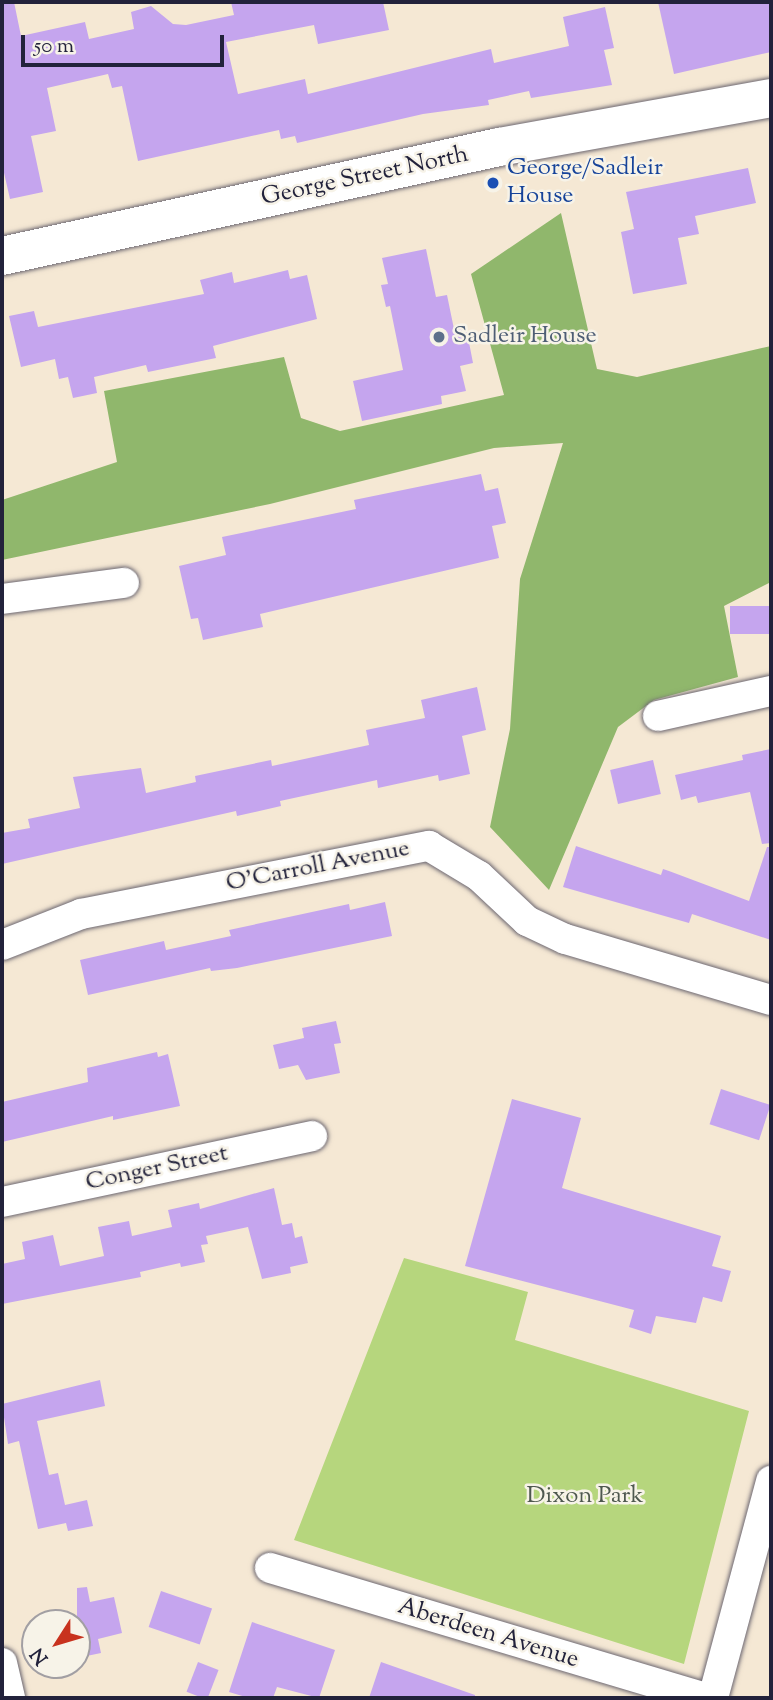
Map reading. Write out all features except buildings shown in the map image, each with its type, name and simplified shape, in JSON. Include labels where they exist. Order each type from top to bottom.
[{"type":"main road","name":"George Street North","points":[[2,256],[499,147],[771,98]]},
{"type":"street","points":[[2,599],[124,583]]},
{"type":"street","points":[[658,716],[771,691]]},
{"type":"street","name":"O'Carroll Avenue","points":[[2,945],[81,914],[429,846],[479,876],[527,921],[565,939],[771,1000]]},
{"type":"street","name":"Conger Street","points":[[2,1202],[312,1136]]},
{"type":"street","points":[[713,1698],[771,1481]]},
{"type":"street","name":"Aberdeen Avenue","points":[[271,1568],[706,1698]]},
{"type":"street","points":[[2,1662],[10,1698]]},
{"type":"green space","points":[[561,213],[597,369],[637,377],[771,346],[771,582],[724,606],[738,677],[654,700],[618,727],[549,890],[490,827],[510,729],[520,579],[563,443],[494,448],[270,504],[2,560],[2,500],[117,462],[104,391],[284,357],[301,418],[340,431],[504,395],[471,274]]},
{"type":"green space","name":"Dixon Park","points":[[404,1258],[528,1292],[515,1340],[749,1411],[684,1664],[294,1540]]},
{"type":"place","name":"George/Sadleir House","points":[[493,183]]},
{"type":"place","name":"Sadleir House","points":[[439,337]]}]
